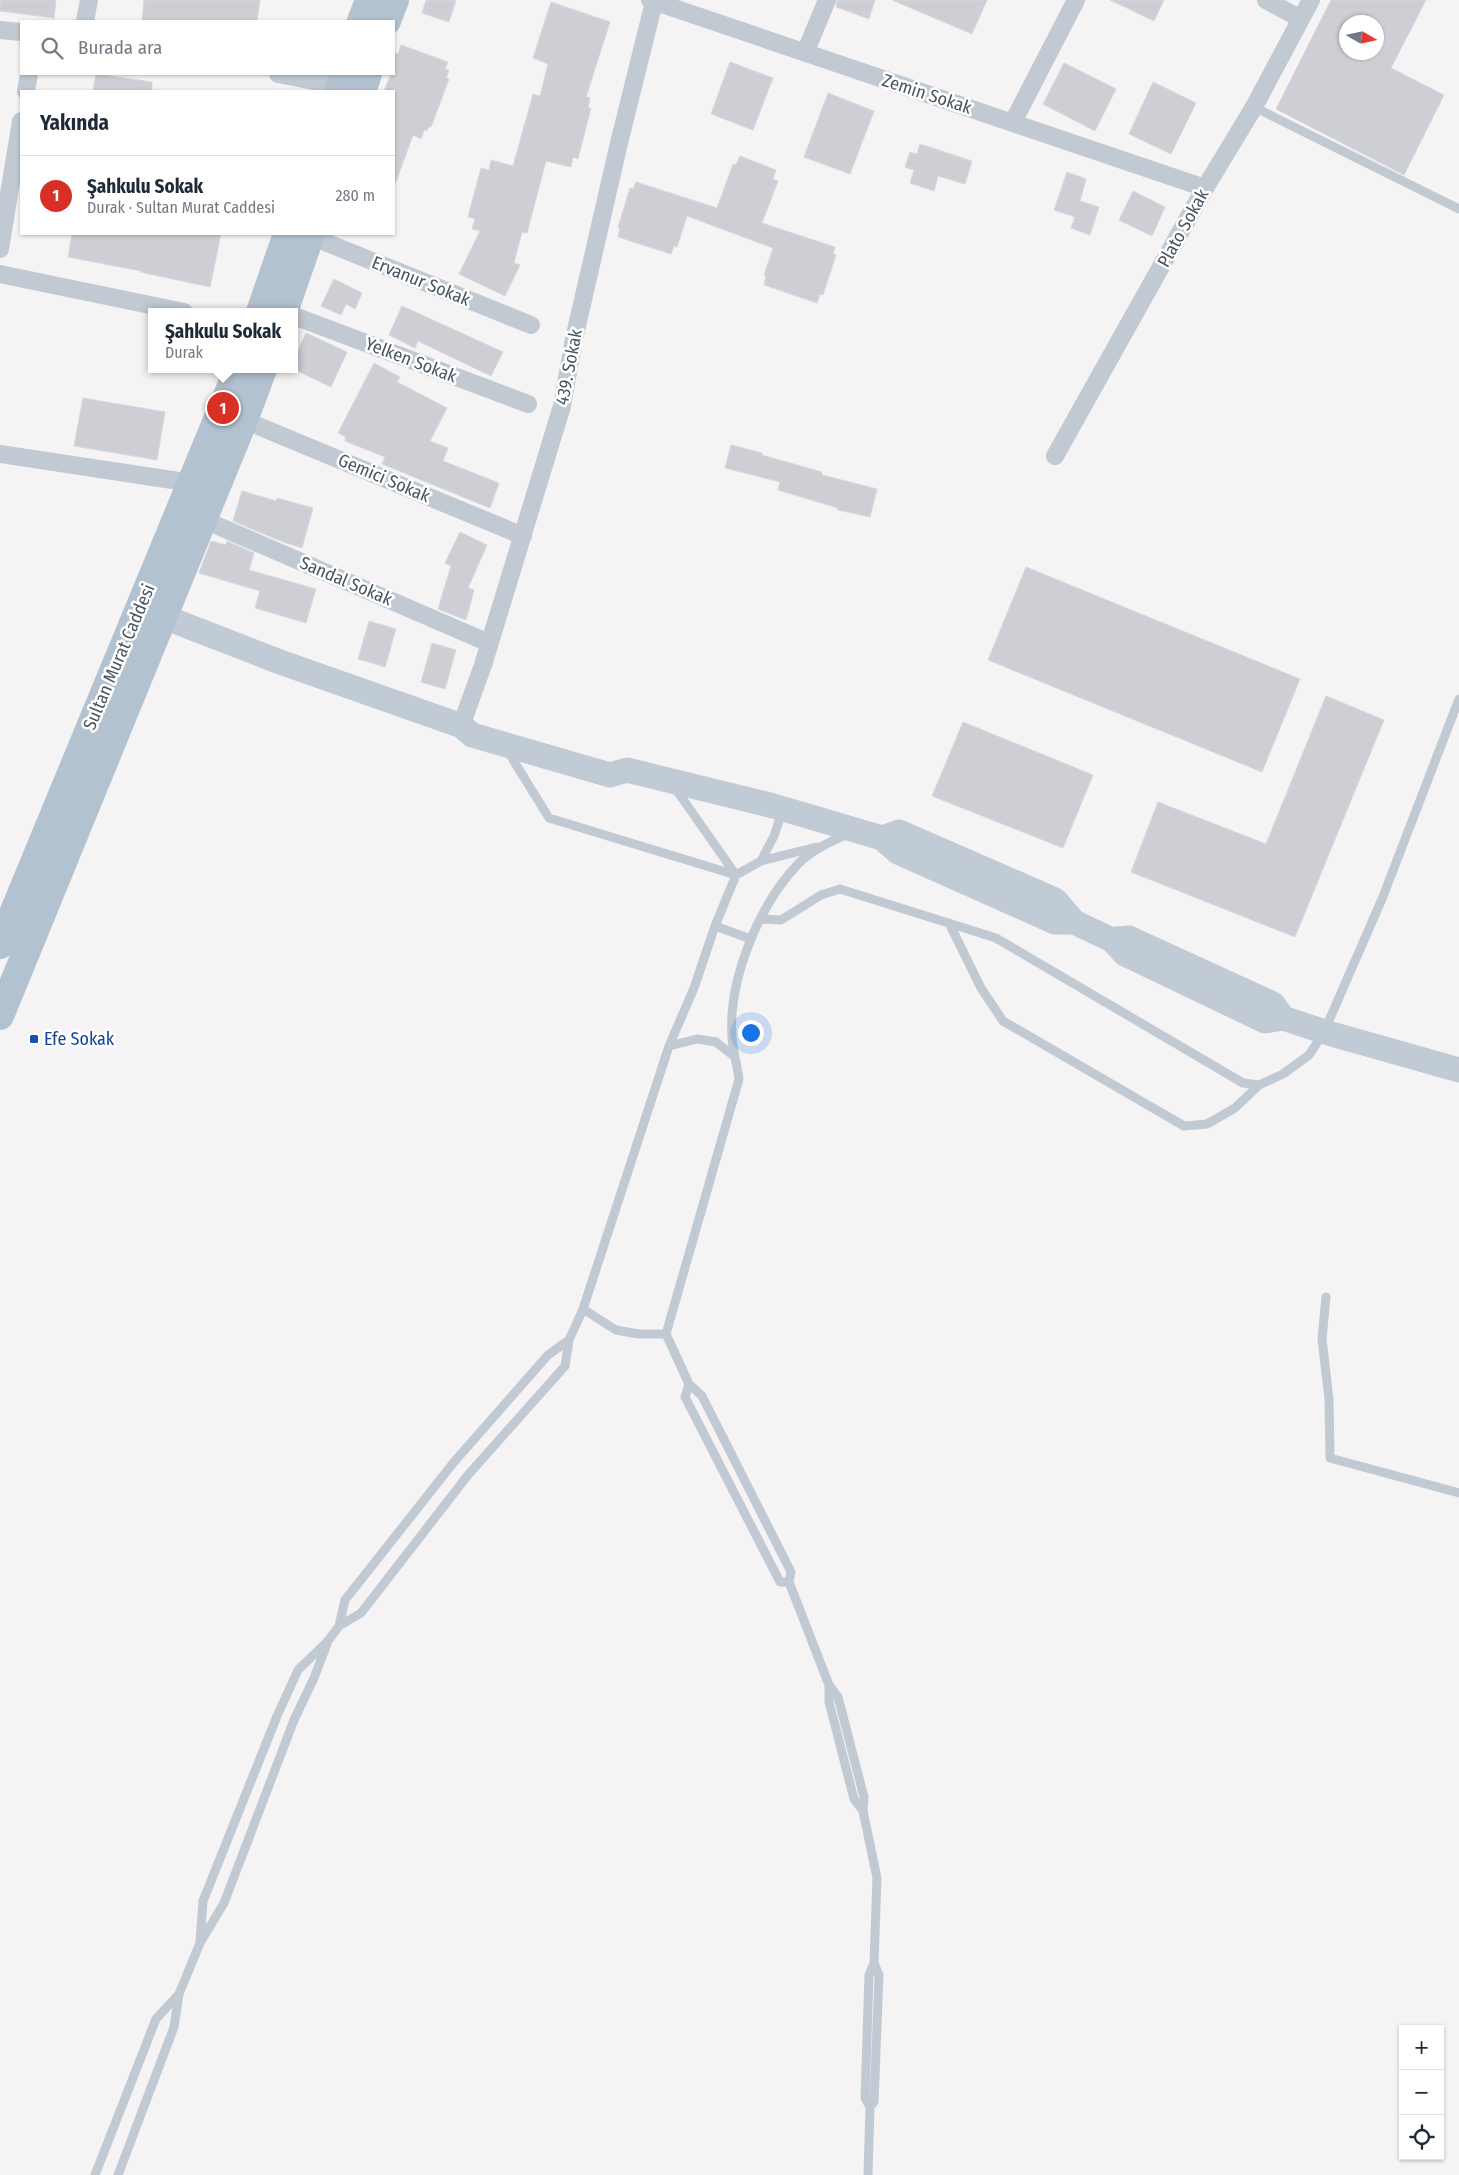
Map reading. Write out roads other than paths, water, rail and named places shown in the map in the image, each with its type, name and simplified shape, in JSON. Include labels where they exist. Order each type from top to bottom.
[{"type":"main road","points":[[361,20],[369,0]]},
{"type":"main road","points":[[387,20],[394,0]]},
{"type":"main road","points":[[346,86],[366,75]]},
{"type":"main road","points":[[285,308],[303,235]]},
{"type":"main road","points":[[262,308],[303,235]]},
{"type":"main road","name":"Sultan Murat Caddesi","points":[[151,613],[192,483],[236,373]]},
{"type":"main road","name":"Sultan Murat Caddesi","points":[[0,944],[11,909],[151,613],[202,519],[244,420],[262,373]]},
{"type":"main road","points":[[0,1016],[42,918],[151,613],[280,662],[462,726],[472,735],[503,745],[610,775],[627,770],[783,809],[882,838],[898,852],[1055,922],[1074,922],[1112,940],[1125,954],[1265,1020],[1282,1018],[1324,1032],[1459,1070]]},
{"type":"main road","points":[[462,726],[474,722],[616,758],[627,770]]},
{"type":"main road","points":[[11,909],[42,918]]},
{"type":"street","points":[[85,20],[89,0]]},
{"type":"street","points":[[805,53],[827,0]]},
{"type":"street","points":[[1013,122],[1076,0]]},
{"type":"street","points":[[1266,0],[1301,19]]},
{"type":"street","name":"Plato Sokak","points":[[1055,456],[1205,188],[1254,107],[1311,0]]},
{"type":"street","name":"Zemin Sokak","points":[[652,1],[1205,188]]},
{"type":"street","name":"439. Sokak","points":[[462,726],[523,536],[562,406],[574,339],[652,1]]},
{"type":"street","points":[[0,30],[20,32]]},
{"type":"street","points":[[26,90],[29,75]]},
{"type":"street","points":[[284,75],[346,86]]},
{"type":"street","points":[[0,249],[20,127]]},
{"type":"street","name":"Ervanur Sokak","points":[[303,235],[531,325]]},
{"type":"street","points":[[0,274],[165,308]]},
{"type":"street","name":"Yelken Sokak","points":[[298,318],[528,404]]},
{"type":"street","name":"Gemici Sokak","points":[[244,420],[523,536]]},
{"type":"street","points":[[0,454],[192,483]]},
{"type":"street","name":"Sandal Sokak","points":[[202,519],[489,643]]},
{"type":"lane","points":[[1254,107],[1459,209]]},
{"type":"lane","points":[[949,923],[981,988],[1004,1021],[1184,1126],[1207,1124],[1236,1108],[1259,1085],[1282,1074],[1309,1054],[1324,1032],[1382,900],[1459,700]]},
{"type":"lane","points":[[503,745],[549,818],[736,876]]},
{"type":"lane","points":[[670,781],[736,876]]},
{"type":"lane","points":[[762,861],[774,836],[783,809]]},
{"type":"lane","points":[[200,1942],[203,1901],[277,1716],[298,1670],[328,1641],[339,1626],[361,1613],[468,1475],[565,1366],[569,1340],[582,1309],[669,1046],[694,988],[715,926],[736,876],[762,861],[812,849],[855,831]]},
{"type":"lane","points":[[826,843],[799,863],[768,903],[751,939],[740,971],[734,1007],[732,1036],[738,1079],[666,1334],[689,1384],[702,1396],[791,1572],[789,1582],[829,1686],[829,1702],[854,1799],[863,1811],[877,1878],[874,1963],[869,1975],[865,2098],[870,2107],[868,2175]]},
{"type":"lane","points":[[760,919],[781,920],[821,895],[840,889],[996,938],[1243,1083],[1259,1085]]},
{"type":"lane","points":[[715,926],[751,939]]},
{"type":"lane","points":[[669,1046],[697,1039],[716,1042],[735,1057]]},
{"type":"lane","points":[[1326,1297],[1322,1339],[1328,1400],[1330,1458],[1459,1493]]},
{"type":"lane","points":[[582,1309],[616,1330],[638,1334],[666,1334]]},
{"type":"lane","points":[[339,1626],[345,1600],[448,1470],[548,1355],[569,1340]]},
{"type":"lane","points":[[689,1384],[686,1397],[780,1582],[789,1582]]},
{"type":"lane","points":[[118,2175],[174,2027],[179,1994],[200,1942],[224,1903],[294,1720],[314,1678],[328,1641]]},
{"type":"lane","points":[[95,2175],[156,2019],[179,1994]]},
{"type":"place","name":"Şahkulu Sokak","points":[[223,408]]},
{"type":"place","name":"Efe Sokak","points":[[34,1039]]}]
